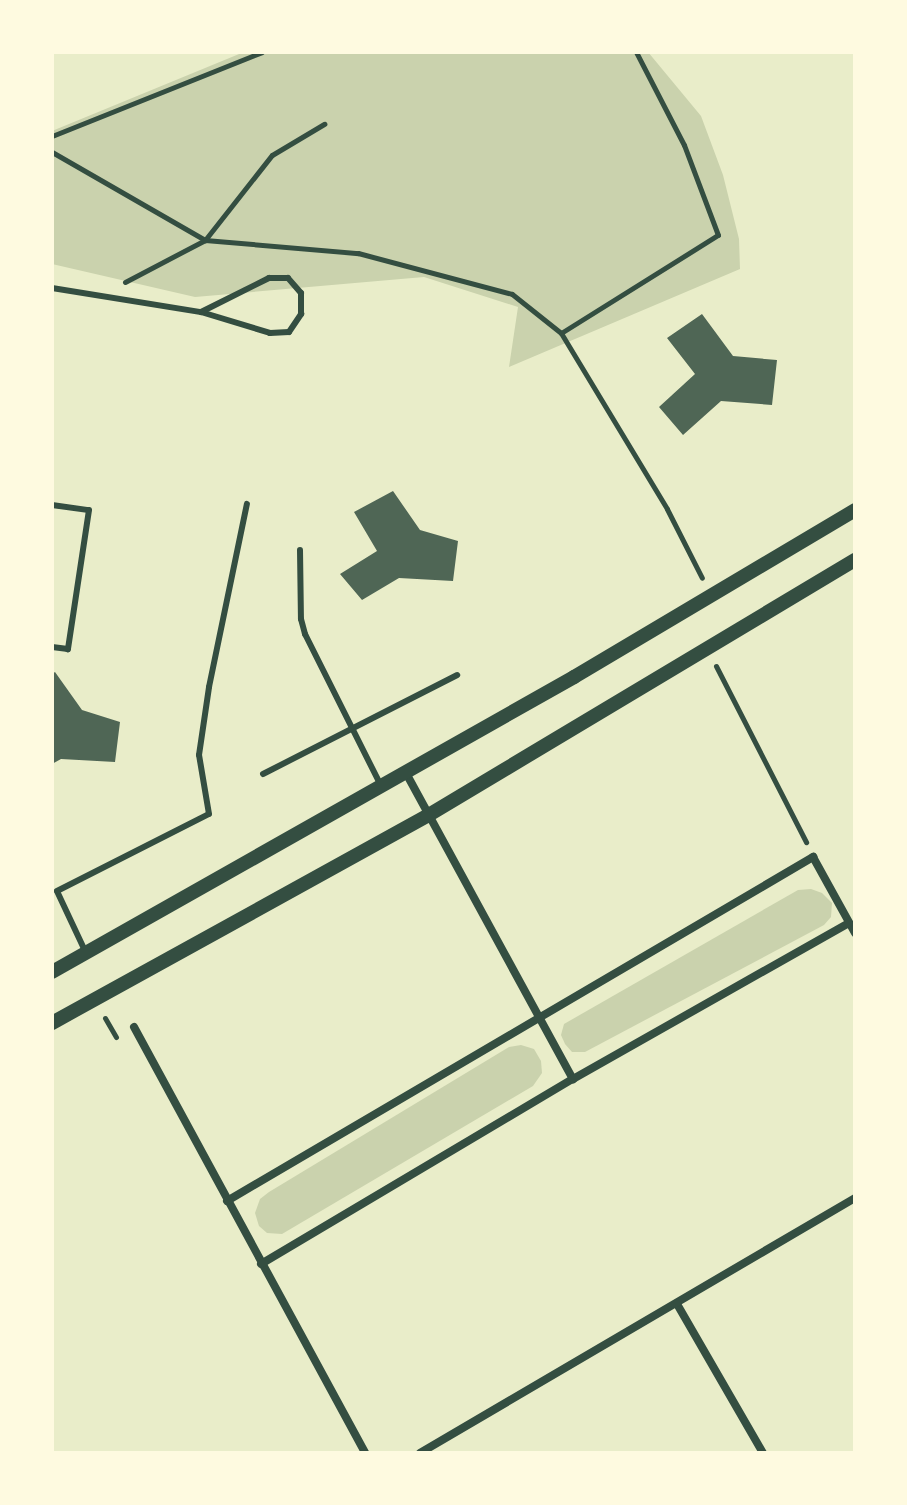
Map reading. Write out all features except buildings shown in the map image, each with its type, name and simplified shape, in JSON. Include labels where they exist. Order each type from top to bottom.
[{"type":"street","points":[[52,972],[406,773],[855,510]]},
{"type":"street","points":[[52,1023],[427,816],[855,560]]},
{"type":"street","points":[[406,773],[573,1079]]},
{"type":"street","points":[[227,1201],[813,857],[855,933]]},
{"type":"street","points":[[261,1264],[573,1079],[849,923]]},
{"type":"street","points":[[134,1027],[365,1453]]},
{"type":"street","points":[[420,1453],[855,1198]]},
{"type":"street","points":[[677,1304],[763,1453]]},
{"type":"lane","points":[[52,288],[201,312],[270,333],[289,332],[301,314],[301,293],[288,278],[269,278],[201,312]]},
{"type":"lane","points":[[86,953],[54,892],[209,814],[199,755],[209,687],[247,504]]},
{"type":"lane","points":[[52,505],[89,510],[68,649],[52,647]]},
{"type":"lane","points":[[300,550],[301,619],[305,634],[354,727],[381,787]]},
{"type":"lane","points":[[263,774],[457,675]]},
{"type":"path","points":[[52,136],[262,52]]},
{"type":"path","points":[[561,333],[718,235],[684,145],[636,52]]},
{"type":"path","points":[[99,295],[205,240],[272,155],[324,124]]},
{"type":"path","points":[[52,152],[205,240],[358,253],[512,294],[561,333],[667,509],[711,597]]},
{"type":"path","points":[[708,649],[813,857]]},
{"type":"green space","points":[[244,52],[648,52],[701,116],[723,175],[739,239],[740,269],[509,367],[518,307],[424,277],[195,297],[52,264],[52,131]]},
{"type":"green space","points":[[811,889],[822,893],[832,903],[831,917],[824,925],[585,1052],[572,1052],[565,1044],[561,1035],[564,1024],[798,890]]},
{"type":"green space","points":[[521,1045],[534,1049],[541,1061],[542,1073],[533,1086],[282,1234],[267,1233],[259,1226],[255,1213],[260,1199],[269,1192],[509,1047]]}]
